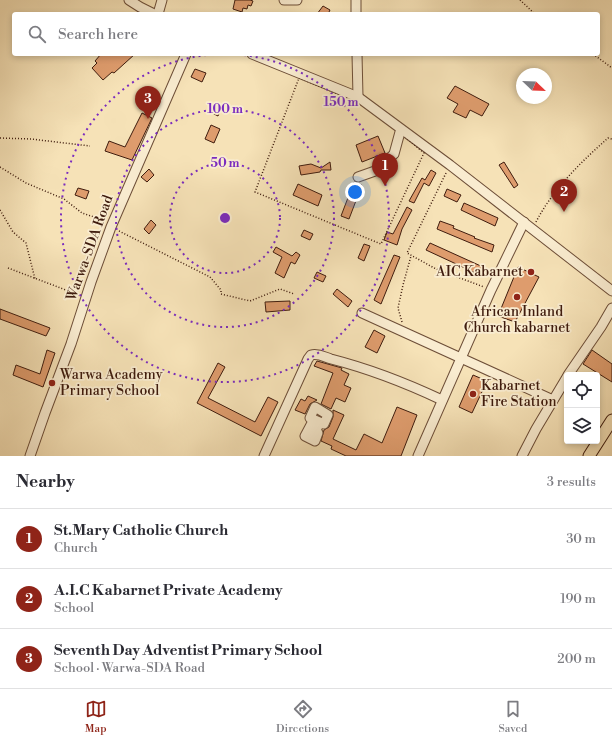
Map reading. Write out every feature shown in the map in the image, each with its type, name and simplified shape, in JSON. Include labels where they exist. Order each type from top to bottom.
[{"type":"main road","points":[[589,456],[612,420]]},
{"type":"street","points":[[129,0],[150,12]]},
{"type":"street","points":[[159,12],[162,0]]},
{"type":"street","points":[[284,0],[297,0]]},
{"type":"street","points":[[356,0],[356,12]]},
{"type":"street","name":"Warwa-SDA Road","points":[[30,456],[71,344],[111,227],[185,56]]},
{"type":"street","points":[[257,56],[358,97],[450,165],[612,291]]},
{"type":"street","points":[[357,56],[358,97]]},
{"type":"street","points":[[358,177],[375,171],[394,154],[400,132]]},
{"type":"street","points":[[418,456],[442,400],[462,359],[491,290],[524,222]]},
{"type":"street","points":[[571,372],[612,308]]},
{"type":"street","points":[[362,313],[553,400]]},
{"type":"street","points":[[264,456],[287,402],[311,355],[318,354],[368,370],[411,386],[442,400]]},
{"type":"street","points":[[522,456],[536,429],[564,382]]},
{"type":"path","points":[[520,0],[533,12]]},
{"type":"path","points":[[596,56],[612,68]]},
{"type":"path","points":[[299,78],[370,107],[400,132],[424,153],[381,244],[255,192],[299,78]]},
{"type":"path","points":[[0,138],[31,139],[90,146]]},
{"type":"path","points":[[532,229],[541,212],[564,181],[573,173],[581,162],[608,138],[612,139]]},
{"type":"path","points":[[450,165],[407,254],[436,268],[491,290]]},
{"type":"path","points":[[0,167],[26,183],[64,200],[82,213],[100,219],[111,227],[210,277],[220,290],[221,294],[250,301],[280,289],[294,294]]},
{"type":"path","points":[[0,210],[13,232],[26,243],[35,278]]},
{"type":"path","points":[[404,331],[398,308],[411,256]]},
{"type":"path","points":[[8,268],[86,297]]},
{"type":"building","points":[[235,0],[253,1],[251,6],[248,5],[247,9],[243,8],[242,12],[233,9]]},
{"type":"building","points":[[323,6],[330,10],[329,12],[318,12]]},
{"type":"building","points":[[99,56],[133,56],[114,73],[112,72],[103,80],[92,68],[97,63],[95,61]]},
{"type":"building","points":[[195,69],[206,73],[202,82],[191,77]]},
{"type":"building","points":[[455,86],[489,104],[482,116],[470,110],[466,118],[453,112],[458,104],[447,98]]},
{"type":"building","points":[[212,107],[220,111],[218,116],[210,112]]},
{"type":"building","points":[[142,113],[152,118],[132,160],[105,151],[109,141],[125,147]]},
{"type":"building","points":[[211,125],[220,129],[214,143],[205,139]]},
{"type":"building","points":[[378,136],[385,153],[362,162],[356,145]]},
{"type":"building","points":[[330,162],[331,170],[321,170],[320,172],[301,175],[299,166],[311,164],[321,168]]},
{"type":"building","points":[[504,162],[518,185],[514,188],[499,165]]},
{"type":"building","points":[[149,169],[154,175],[147,182],[141,177]]},
{"type":"building","points":[[431,170],[436,173],[429,186],[424,183],[414,203],[409,201],[422,178],[425,180]]},
{"type":"building","points":[[354,182],[362,185],[349,219],[341,216]]},
{"type":"building","points":[[298,184],[322,195],[318,206],[293,195]]},
{"type":"building","points":[[78,188],[89,191],[86,199],[75,195]]},
{"type":"building","points":[[447,189],[461,195],[457,202],[444,196]]},
{"type":"building","points":[[464,203],[498,218],[495,226],[461,210]]},
{"type":"building","points":[[407,207],[412,210],[402,229],[397,245],[384,240],[387,232],[393,234]]},
{"type":"building","points":[[151,220],[156,225],[149,234],[144,229]]},
{"type":"building","points":[[440,221],[454,226],[453,228],[475,237],[474,238],[494,245],[492,252],[437,229]]},
{"type":"building","points":[[304,230],[313,234],[310,240],[301,236]]},
{"type":"building","points":[[430,243],[483,267],[483,271],[480,275],[426,250]]},
{"type":"building","points":[[364,244],[370,246],[364,261],[358,258]]},
{"type":"building","points":[[276,247],[292,256],[296,252],[300,255],[295,264],[291,262],[284,278],[275,273],[282,257],[273,252]]},
{"type":"building","points":[[394,255],[400,257],[381,304],[374,300]]},
{"type":"building","name":"African Inland Church kabarnet","points":[[518,267],[539,277],[515,322],[498,316]]},
{"type":"building","points":[[317,272],[326,276],[323,282],[314,278]]},
{"type":"building","points":[[337,289],[352,301],[348,307],[333,294]]},
{"type":"building","points":[[290,301],[290,310],[266,312],[265,302]]},
{"type":"building","points":[[0,309],[50,328],[46,336],[0,319]]},
{"type":"building","points":[[374,330],[385,336],[377,353],[365,347]]},
{"type":"building","points":[[47,350],[55,353],[43,387],[13,375],[16,365],[40,374]]},
{"type":"building","points":[[592,350],[612,364],[612,382],[600,375],[600,372],[596,372],[583,364]]},
{"type":"building","points":[[317,361],[342,368],[341,370],[349,374],[344,385],[351,388],[345,402],[336,398],[331,409],[321,404],[333,373],[314,366]]},
{"type":"building","points":[[218,363],[225,367],[208,398],[255,422],[268,397],[278,402],[261,436],[197,403]]},
{"type":"building","name":"Kabarnet Fire Station","points":[[473,375],[487,381],[472,413],[459,407]]},
{"type":"building","points":[[308,396],[317,400],[310,404],[305,414],[295,410],[301,399],[305,401]]},
{"type":"building","points":[[397,407],[417,415],[401,456],[346,456],[331,449],[332,446],[321,441],[324,430],[329,427],[333,417],[333,410],[344,415],[333,439],[356,450],[364,434],[382,443]]},
{"type":"place","name":"Seventh Day Adventist Primary School","points":[[148,119]]},
{"type":"place","name":"St.Mary Catholic Church","points":[[385,186]]},
{"type":"place","name":"A.I.C Kabarnet Private Academy","points":[[564,212]]},
{"type":"place","name":"AIC Kabarnet","points":[[531,272]]},
{"type":"place","name":"African Inland Church kabarnet","points":[[517,297]]},
{"type":"place","name":"Warwa Academy Primary School","points":[[52,383]]},
{"type":"place","name":"Kabarnet Fire Station","points":[[473,394]]}]
